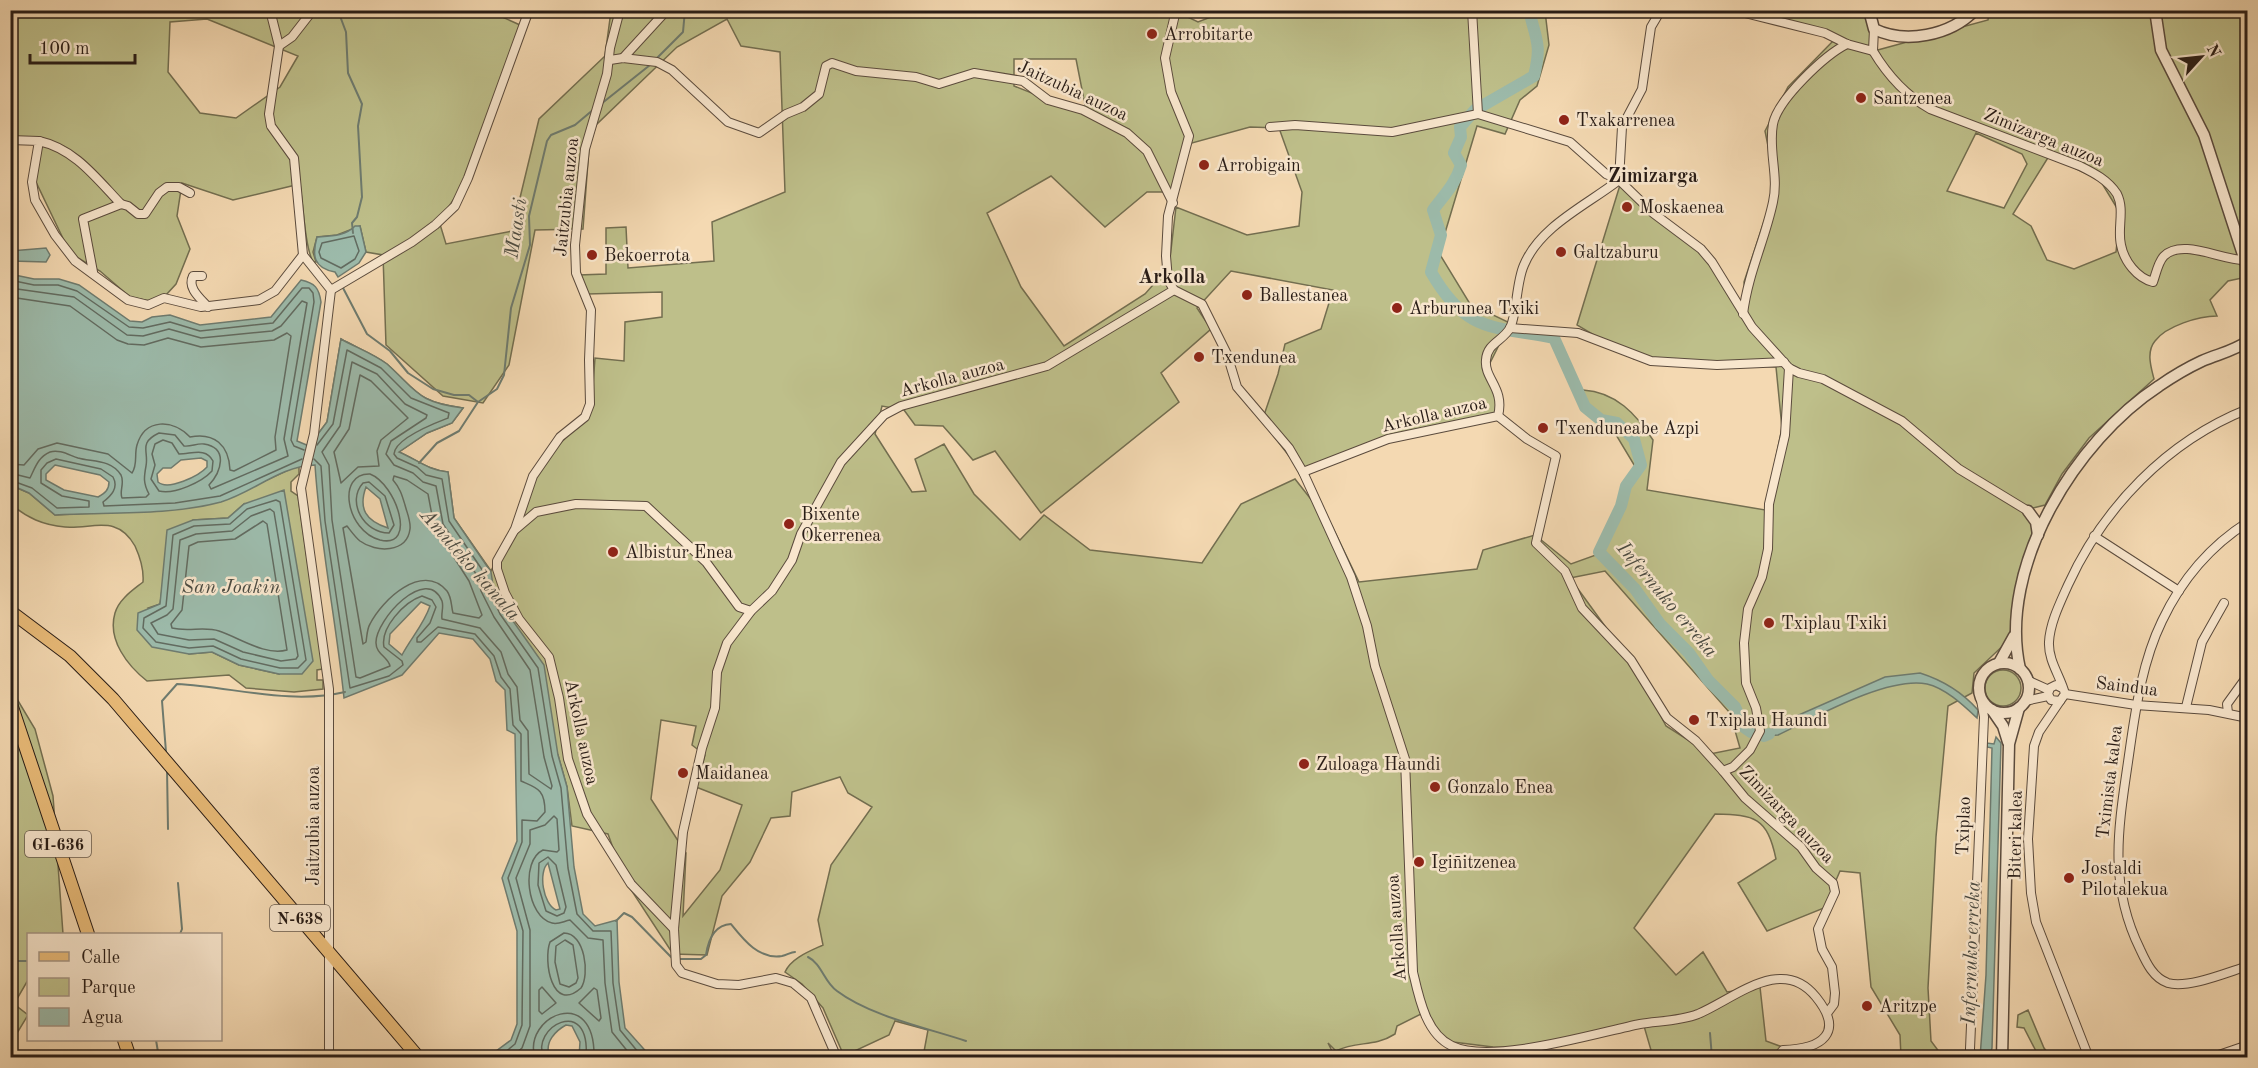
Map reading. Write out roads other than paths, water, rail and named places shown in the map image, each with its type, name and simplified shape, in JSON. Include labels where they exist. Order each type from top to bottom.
[{"type":"main road","name":"N-638","points":[[10,611],[44,634],[95,680],[419,1058]]},
{"type":"main road","name":"GI-636","points":[[10,701],[88,933]]},
{"type":"main road","name":"GI-636","points":[[10,716],[35,776]]},
{"type":"main road","points":[[124,1041],[130,1058]]},
{"type":"street","points":[[270,10],[279,46],[269,114],[271,126],[294,158],[303,255],[331,290],[412,242],[435,225],[454,206],[468,178],[529,10]]},
{"type":"street","points":[[279,46],[292,37],[313,10]]},
{"type":"street","name":"Jaitzubia auzoa","points":[[498,561],[515,529],[533,476],[560,437],[585,417],[590,404],[591,310],[576,273],[575,244],[585,149],[610,60],[610,48],[620,10]]},
{"type":"street","points":[[623,58],[666,10]]},
{"type":"street","points":[[1174,290],[1168,280],[1166,256],[1168,216],[1189,136],[1172,92],[1165,58],[1176,10]]},
{"type":"street","points":[[1472,10],[1478,110]]},
{"type":"street","points":[[1619,180],[1622,127],[1642,89],[1651,27],[1661,10]]},
{"type":"street","points":[[1733,10],[1825,33],[1847,44],[1873,51],[1874,29],[1869,10]]},
{"type":"street","points":[[1874,29],[1901,38],[1918,36],[1938,32],[1969,16],[1975,10]]},
{"type":"street","points":[[2155,10],[2161,50],[2204,135],[2246,265]]},
{"type":"street","points":[[1743,314],[1757,250],[1776,185],[1773,122],[1795,88],[1835,50],[1847,44]]},
{"type":"street","name":"Zimizarga auzoa","points":[[1873,51],[1897,85],[1913,99],[1930,109],[2080,166],[2103,178],[2117,195],[2122,219],[2120,244],[2134,270],[2145,280],[2153,282],[2162,257],[2175,248],[2246,265]]},
{"type":"street","name":"Jaitzubia auzoa","points":[[610,60],[623,58],[657,62],[672,69],[728,122],[759,133],[786,114],[803,107],[819,94],[826,66],[832,63],[856,71],[916,77],[939,84],[974,73],[1023,81],[1048,100],[1083,110],[1127,133],[1147,151],[1173,203]]},
{"type":"street","points":[[1270,127],[1295,125],[1392,132],[1478,110],[1570,142],[1606,174],[1619,180],[1653,213],[1701,249],[1712,262],[1752,327],[1786,365],[1799,373],[1823,379],[1902,421],[1959,469],[2028,511],[2036,522],[2038,535]]},
{"type":"street","points":[[10,140],[53,144],[74,155],[121,204],[138,214],[145,214],[159,193],[167,187],[179,187],[190,193]]},
{"type":"street","points":[[39,141],[32,182],[35,200],[55,235],[75,261],[93,272],[128,300],[148,305],[164,298],[208,307],[259,300],[275,291],[303,255]]},
{"type":"street","points":[[1619,180],[1545,234],[1533,246],[1518,286],[1510,328],[1578,333],[1651,361],[1717,365],[1786,365]]},
{"type":"street","points":[[93,272],[82,219],[121,204]]},
{"type":"street","points":[[202,276],[193,276],[191,280],[193,291],[208,307]]},
{"type":"street","name":"Jaitzubia auzoa","points":[[329,1058],[329,690],[302,494],[304,472],[314,434],[331,290]]},
{"type":"street","name":"Arkolla auzoa","points":[[837,1058],[811,998],[793,983],[776,978],[739,985],[717,984],[682,973],[676,965],[674,929],[684,832],[702,748],[715,708],[717,672],[727,643],[751,611],[772,591],[792,560],[801,534],[841,462],[884,415],[901,406],[1047,366],[1174,290],[1202,304],[1227,354],[1237,387],[1289,448],[1303,472],[1352,577],[1367,626],[1375,666],[1405,759],[1413,972],[1421,1005],[1436,1033],[1450,1046],[1468,1052],[1533,1048],[1697,1014],[1758,981],[1795,980],[1813,993],[1828,1012]]},
{"type":"street","name":"Arkolla auzoa","points":[[1303,472],[1388,439],[1498,416],[1502,402],[1485,362],[1488,349],[1510,328]]},
{"type":"street","points":[[2002,1058],[2009,744],[2028,691],[2027,680],[2020,669],[2016,630],[2025,579],[2038,535],[2050,508],[2083,456],[2130,407],[2177,374],[2247,341]]},
{"type":"street","points":[[2232,350],[2247,351]]},
{"type":"street","name":"Zimizarga auzoa","points":[[1723,771],[1733,767],[1756,740],[1760,731],[1756,708],[1746,683],[1744,643],[1748,609],[1762,577],[1768,549],[1769,504],[1785,435],[1786,365]]},
{"type":"street","points":[[2055,694],[2056,672],[2050,653],[2050,635],[2064,595],[2094,536],[2132,489],[2166,458],[2211,427],[2247,409]]},
{"type":"street","name":"Zimizarga auzoa","points":[[1498,416],[1527,439],[1556,456],[1536,543],[1565,571],[1582,608],[1632,660],[1667,718],[1696,741],[1737,790],[1794,840],[1816,868],[1833,883],[1835,892],[1818,929],[1821,949],[1832,967],[1835,993],[1834,1004],[1828,1012]]},
{"type":"street","points":[[515,529],[536,513],[576,504],[646,506],[706,562],[739,607],[751,611]]},
{"type":"street","points":[[2028,511],[2039,512],[2050,508]]},
{"type":"street","points":[[2136,705],[2157,632],[2179,591],[2213,549],[2247,522]]},
{"type":"street","points":[[2094,536],[2179,591]]},
{"type":"street","name":"Arkolla auzoa","points":[[498,561],[497,569],[512,606],[549,657],[559,698],[568,759],[587,814],[631,884],[674,929]]},
{"type":"street","points":[[2186,707],[2202,642],[2224,603]]},
{"type":"street","points":[[1999,663],[2016,630]]},
{"type":"street","points":[[2009,744],[2003,726],[1982,700],[1979,688],[1981,677],[1988,668],[1999,663],[2010,664],[2020,669]]},
{"type":"street","points":[[2228,713],[2227,704],[2247,675]]},
{"type":"street","points":[[2027,680],[2055,694]]},
{"type":"street","points":[[1992,710],[2008,712],[2055,694]]},
{"type":"street","name":"Saindua","points":[[2055,694],[2136,705],[2186,707],[2247,718]]},
{"type":"street","name":"Biteri kalea","points":[[2055,694],[2050,715],[2034,746],[2028,850],[2031,893],[2036,922],[2089,1058]]},
{"type":"street","name":"Txiplao","points":[[1977,1058],[1971,1054],[1970,1049],[1984,717],[1982,700]]},
{"type":"street","name":"Tximista kalea","points":[[2136,705],[2117,841],[2118,865],[2133,935],[2149,967],[2168,983],[2209,978],[2247,966]]},
{"type":"street","points":[[1776,1058],[1783,1050],[1805,1049],[1820,1044],[1830,1027],[1828,1012]]},
{"type":"street","points":[[2210,1058],[2247,1045]]},
{"type":"water","points":[[355,226],[360,226],[366,252],[359,263],[338,277],[335,272],[318,264],[315,255],[317,237],[342,234]]},
{"type":"water","points":[[46,248],[50,255],[46,262],[11,261],[11,251]]},
{"type":"water","name":"Amuteko kanala","points":[[10,274],[34,279],[59,279],[79,285],[130,321],[142,322],[152,317],[170,315],[200,325],[271,317],[301,280],[310,283],[319,293],[321,302],[297,441],[309,446],[327,422],[341,339],[382,360],[427,399],[463,408],[452,423],[427,433],[399,452],[428,467],[448,472],[454,518],[491,572],[493,585],[506,611],[544,665],[558,755],[567,787],[574,867],[583,914],[595,926],[617,920],[619,982],[625,1028],[651,1057],[579,1057],[580,1042],[572,1026],[566,1025],[558,1030],[548,1046],[549,1055],[557,1057],[488,1057],[511,1040],[517,1024],[517,931],[502,878],[517,841],[515,734],[507,730],[505,690],[496,681],[490,659],[473,639],[439,633],[402,675],[344,698],[315,465],[290,470],[221,502],[180,510],[55,515],[29,493],[11,485]],"holes":[[[201,458],[207,461],[207,467],[191,478],[176,484],[158,482],[157,474],[163,468],[171,468],[181,460]],[[55,465],[100,475],[109,482],[109,485],[106,491],[98,497],[64,490],[46,480],[46,474]],[[366,487],[380,499],[388,528],[369,518],[364,508]],[[421,602],[430,606],[402,655],[389,644],[390,634]],[[548,863],[560,909],[556,910],[552,907],[545,895],[543,873]]]},
{"type":"water","name":"San Joakin","points":[[284,490],[313,661],[302,674],[279,674],[239,665],[212,652],[189,654],[152,647],[137,630],[138,613],[160,604],[167,530],[193,520],[228,518],[244,504]]},
{"type":"water","points":[[1920,673],[1944,683],[1966,698],[1978,710],[1977,718],[1940,689],[1927,684],[1911,683],[1872,692],[1830,709],[1778,735],[1764,736],[1776,725],[1885,677]]},
{"type":"water","points":[[1996,737],[2001,743],[1992,1048],[1989,1057],[1980,1058],[1986,975],[1992,748],[1987,747],[1987,743],[1994,744]]},
{"type":"waterway","points":[[343,10],[340,16],[346,32],[348,73],[362,104],[358,126],[362,197],[357,217],[352,223],[353,233]]},
{"type":"waterway","name":"Maasti","points":[[656,59],[683,32],[685,10]]},
{"type":"waterway","name":"Infernuko erreka","points":[[1529,10],[1538,49],[1534,76],[1475,110],[1460,127],[1461,137],[1454,153],[1461,165],[1453,183],[1433,210],[1441,235],[1431,272],[1444,292],[1469,317],[1497,328],[1554,338],[1585,407],[1601,420],[1617,423],[1634,439],[1641,465],[1626,486],[1621,506],[1599,552],[1635,589],[1660,624],[1689,653],[1708,680],[1735,707],[1744,727],[1764,736],[1769,734]]},
{"type":"waterway","name":"Maasti","points":[[601,104],[650,65]]},
{"type":"waterway","name":"Maasti","points":[[419,463],[437,443],[459,431],[478,402],[497,389],[504,375],[511,308],[530,245],[529,216],[547,141],[551,135],[575,125],[594,109]]},
{"type":"waterway","points":[[342,286],[367,334],[390,351],[408,373],[433,389],[454,395],[469,395],[478,402]]},
{"type":"waterway","points":[[166,752],[162,701],[177,684],[282,696],[324,696],[345,692]]},
{"type":"waterway","points":[[167,769],[168,829]]},
{"type":"waterway","points":[[178,883],[180,933]]},
{"type":"waterway","points":[[616,921],[624,913],[632,917],[672,958]]},
{"type":"waterway","points":[[677,959],[701,959],[706,955],[710,939],[716,931],[720,927],[731,924],[759,952],[774,956],[795,952]]},
{"type":"waterway","points":[[808,957],[817,964],[829,983],[850,1000],[882,1014],[966,1041]]},
{"type":"waterway","points":[[10,961],[27,961]]},
{"type":"waterway","points":[[1710,1033],[1712,1058]]},
{"type":"waterway","points":[[156,1041],[159,1058]]},
{"type":"place","name":"Arrobitarte","points":[[1152,34]]},
{"type":"place","name":"Santzenea","points":[[1861,98]]},
{"type":"place","name":"Txakarrenea","points":[[1564,120]]},
{"type":"place","name":"Arrobigain","points":[[1204,165]]},
{"type":"place","name":"Moskaenea","points":[[1627,207]]},
{"type":"place","name":"Galtzaburu","points":[[1561,252]]},
{"type":"place","name":"Bekoerrota","points":[[592,255]]},
{"type":"place","name":"Ballestanea","points":[[1247,295]]},
{"type":"place","name":"Arburunea Txiki","points":[[1397,308]]},
{"type":"place","name":"Txendunea","points":[[1199,357]]},
{"type":"place","name":"Txenduneabe Azpi","points":[[1543,428]]},
{"type":"place","name":"Bixente Okerrenea","points":[[789,524]]},
{"type":"place","name":"Albistur Enea","points":[[613,552]]},
{"type":"place","name":"Txiplau Txiki","points":[[1769,623]]},
{"type":"place","name":"Txiplau Haundi","points":[[1694,720]]},
{"type":"place","name":"Zuloaga Haundi","points":[[1304,764]]},
{"type":"place","name":"Maidanea","points":[[683,773]]},
{"type":"place","name":"Gonzalo Enea","points":[[1435,787]]},
{"type":"place","name":"Igiñitzenea","points":[[1419,862]]},
{"type":"place","name":"Jostaldi Pilotalekua","points":[[2069,878]]},
{"type":"place","name":"Aritzpe","points":[[1867,1006]]},
{"type":"district","name":"Zimizarga","points":[[1653,175]]},
{"type":"district","name":"Arkolla","points":[[1172,276]]}]
